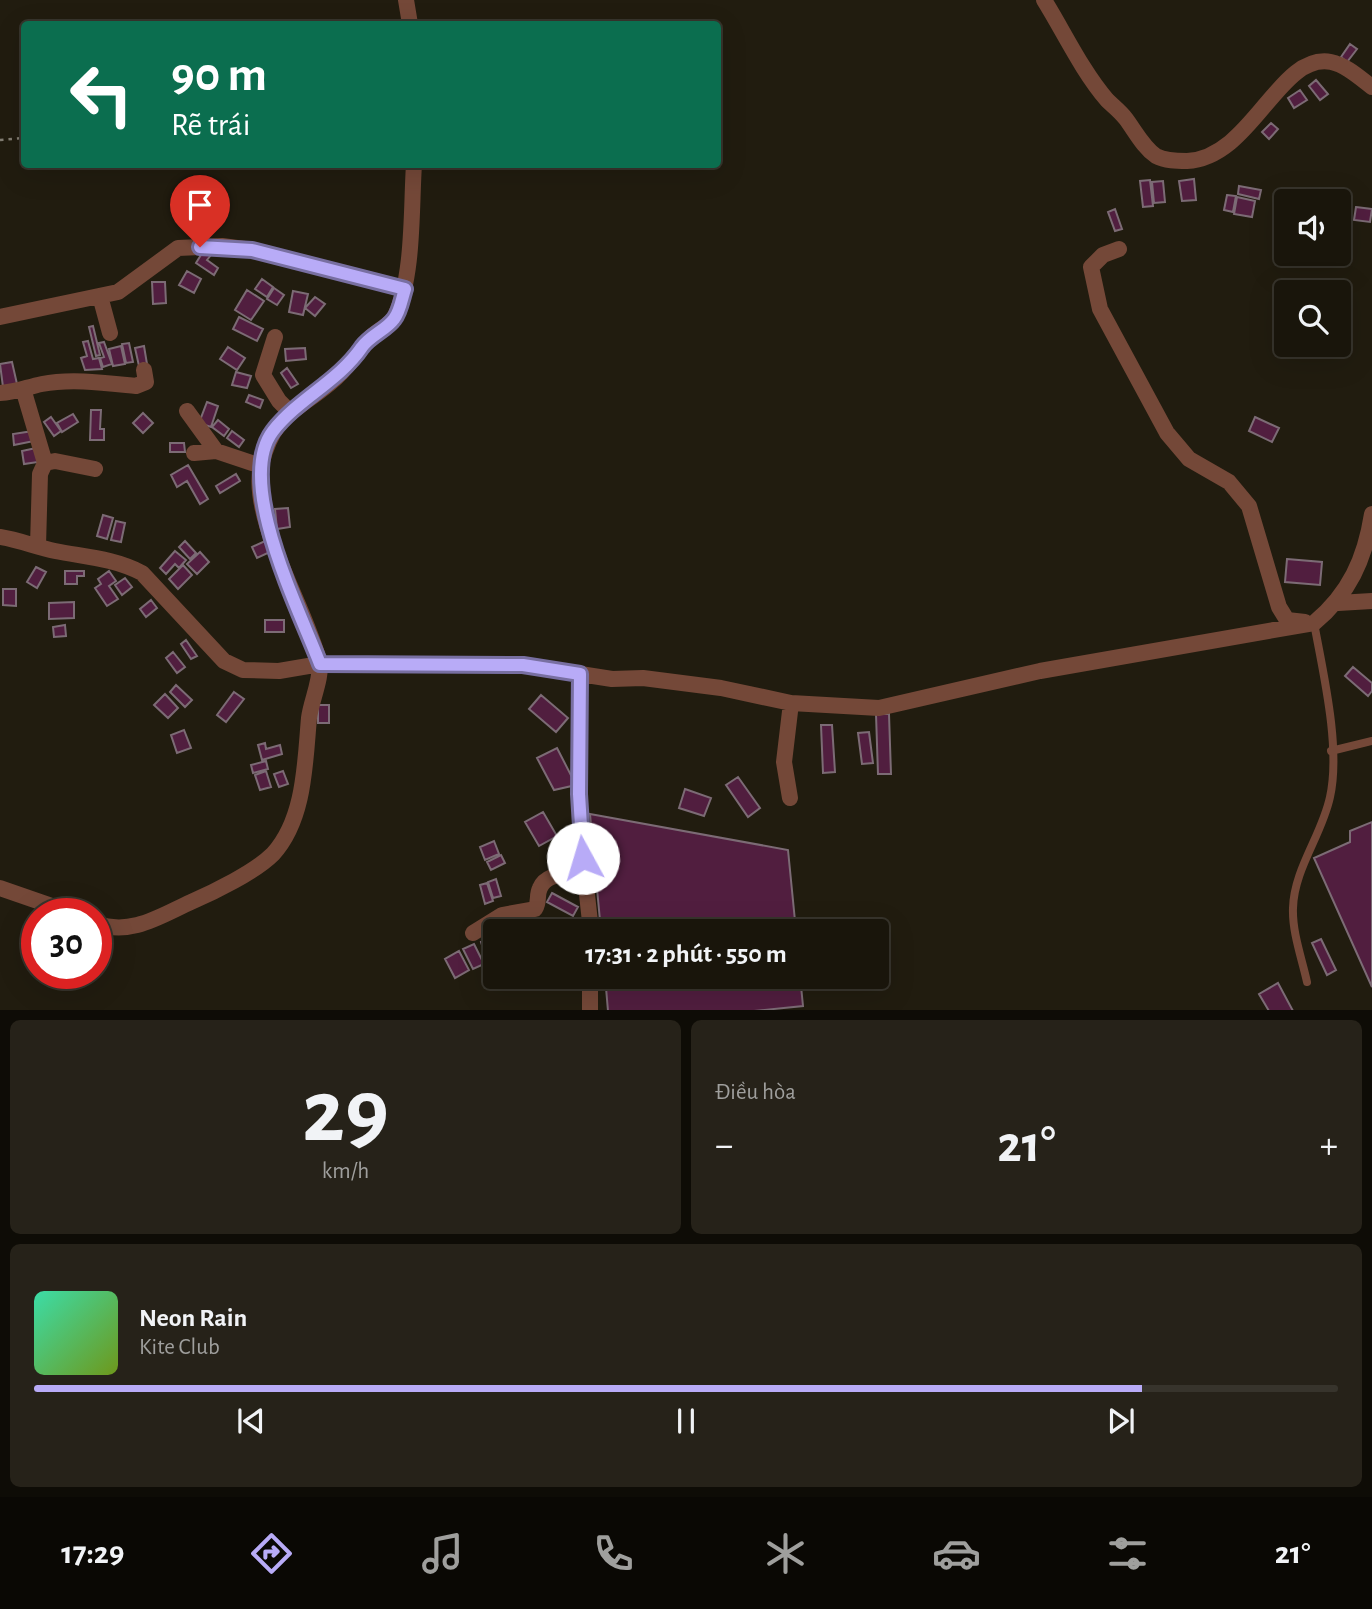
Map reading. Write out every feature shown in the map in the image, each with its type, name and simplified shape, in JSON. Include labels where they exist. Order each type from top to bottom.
[{"type":"street","points":[[406,0],[410,21]]},
{"type":"street","points":[[1044,0],[1106,99],[1158,157],[1198,160],[1225,147],[1250,125],[1281,86],[1311,64],[1332,62],[1372,87]]},
{"type":"street","points":[[112,926],[120,927],[155,921],[208,894],[272,854],[293,820],[303,779],[310,708],[320,664],[273,547],[259,478],[261,467],[271,434],[290,412],[329,384],[352,362],[369,338],[394,319],[405,289],[414,168]]},
{"type":"street","points":[[0,317],[118,292],[178,248],[222,246],[252,250],[341,270],[405,289]]},
{"type":"street","points":[[1119,249],[1103,255],[1091,268],[1100,309],[1110,331],[1143,383],[1167,433],[1189,459],[1229,482],[1249,506],[1279,607],[1287,620],[1314,623]]},
{"type":"street","points":[[100,296],[110,333]]},
{"type":"street","points":[[275,337],[263,375],[279,401],[290,412]]},
{"type":"street","points":[[0,393],[60,383],[144,385],[144,370]]},
{"type":"street","points":[[24,391],[45,463],[40,474],[38,546]]},
{"type":"street","points":[[187,411],[216,451]]},
{"type":"street","points":[[194,453],[216,451],[261,467]]},
{"type":"street","points":[[45,463],[55,461],[95,469]]},
{"type":"street","points":[[0,537],[95,556],[142,573],[224,661],[243,670],[279,671],[320,664],[523,665],[580,674],[708,687],[791,703],[879,708],[1040,671],[1314,623],[1338,603],[1354,575],[1372,514]]},
{"type":"street","points":[[1338,603],[1372,601]]},
{"type":"street","points":[[580,674],[579,794],[590,919]]},
{"type":"street","points":[[790,798],[784,762],[791,703]]},
{"type":"street","points":[[472,933],[502,915],[535,909],[539,903],[539,889],[545,880],[556,875],[585,870]]},
{"type":"street","points":[[0,888],[29,898]]},
{"type":"street","points":[[590,989],[590,1010]]},
{"type":"lane","points":[[1307,982],[1293,909],[1297,882],[1330,796],[1331,751],[1326,688],[1314,623]]},
{"type":"lane","points":[[1331,751],[1372,741]]},
{"type":"path","points":[[0,140],[21,138]]},
{"type":"building","points":[[1350,44],[1357,49],[1347,62],[1341,57]]},
{"type":"building","points":[[1316,80],[1328,94],[1320,100],[1309,86]]},
{"type":"building","points":[[1300,90],[1307,100],[1294,108],[1288,98]]},
{"type":"building","points":[[1271,123],[1278,129],[1269,139],[1262,132]]},
{"type":"building","points":[[1194,179],[1196,200],[1182,201],[1179,181]]},
{"type":"building","points":[[1150,180],[1153,206],[1143,207],[1140,181]]},
{"type":"building","points":[[1163,181],[1165,202],[1154,203],[1152,182]]},
{"type":"building","points":[[1239,186],[1261,190],[1259,199],[1238,194]]},
{"type":"building","points":[[1227,195],[1236,196],[1233,212],[1224,210]]},
{"type":"building","points":[[1237,197],[1255,201],[1252,217],[1234,214]]},
{"type":"building","points":[[1356,207],[1372,209],[1370,222],[1354,220]]},
{"type":"building","points":[[1115,209],[1122,229],[1115,231],[1108,212]]},
{"type":"building","points":[[204,250],[211,255],[207,260],[218,268],[214,275],[196,263]]},
{"type":"building","points":[[187,271],[201,279],[194,293],[179,285]]},
{"type":"building","points":[[262,279],[273,287],[267,297],[255,289]]},
{"type":"building","points":[[152,282],[165,282],[166,303],[153,304]]},
{"type":"building","points":[[274,288],[284,295],[277,305],[267,299]]},
{"type":"building","points":[[247,290],[264,301],[251,320],[235,310]]},
{"type":"building","points":[[293,291],[308,294],[303,315],[289,312]]},
{"type":"building","points":[[315,297],[325,304],[315,316],[305,308]]},
{"type":"building","points":[[239,317],[263,329],[257,341],[233,329]]},
{"type":"building","points":[[93,326],[100,355],[96,356],[89,327]]},
{"type":"building","points":[[88,341],[93,359],[99,358],[102,369],[85,370],[81,358],[87,356],[83,342]]},
{"type":"building","points":[[104,342],[112,364],[103,367],[100,358],[104,357],[99,343]]},
{"type":"building","points":[[129,343],[133,362],[126,363],[122,344]]},
{"type":"building","points":[[121,346],[125,364],[113,366],[109,349]]},
{"type":"building","points":[[144,346],[147,364],[139,366],[135,348]]},
{"type":"building","points":[[228,347],[245,358],[237,370],[220,359]]},
{"type":"building","points":[[305,348],[306,359],[286,361],[285,349]]},
{"type":"building","points":[[12,362],[17,384],[3,387],[0,364]]},
{"type":"building","points":[[287,368],[298,384],[291,388],[281,373]]},
{"type":"building","points":[[236,372],[251,376],[247,388],[232,385]]},
{"type":"building","points":[[249,395],[263,400],[260,408],[246,402]]},
{"type":"building","points":[[207,402],[218,406],[211,427],[199,423]]},
{"type":"building","points":[[91,410],[101,410],[100,429],[104,429],[104,440],[90,440]]},
{"type":"building","points":[[143,413],[153,423],[143,433],[133,423]]},
{"type":"building","points":[[73,414],[78,422],[62,432],[57,423]]},
{"type":"building","points":[[51,417],[61,431],[54,436],[44,422]]},
{"type":"building","points":[[1255,417],[1279,428],[1272,442],[1249,431]]},
{"type":"building","points":[[218,420],[229,429],[224,436],[212,427]]},
{"type":"building","points":[[33,431],[34,441],[14,445],[13,434]]},
{"type":"building","points":[[232,431],[244,440],[239,447],[227,438]]},
{"type":"building","points":[[170,443],[184,443],[185,452],[170,452]]},
{"type":"building","points":[[36,448],[38,462],[24,464],[22,451]]},
{"type":"building","points":[[188,465],[208,499],[200,504],[187,481],[177,487],[171,475]]},
{"type":"building","points":[[236,474],[240,481],[220,493],[216,486]]},
{"type":"building","points":[[288,508],[290,527],[277,529],[275,509]]},
{"type":"building","points":[[103,515],[113,518],[107,539],[97,536]]},
{"type":"building","points":[[116,521],[125,523],[121,542],[111,540]]},
{"type":"building","points":[[185,541],[196,553],[190,559],[179,547]]},
{"type":"building","points":[[265,541],[270,552],[257,558],[252,547]]},
{"type":"building","points":[[175,551],[186,560],[179,568],[175,564],[166,574],[160,568]]},
{"type":"building","points":[[200,552],[209,562],[197,574],[187,564]]},
{"type":"building","points":[[1287,559],[1322,562],[1320,585],[1285,582]]},
{"type":"building","points":[[183,565],[192,575],[178,589],[169,579]]},
{"type":"building","points":[[36,567],[46,572],[37,588],[27,582]]},
{"type":"building","points":[[65,571],[84,571],[84,576],[77,576],[77,584],[65,584]]},
{"type":"building","points":[[109,571],[116,581],[109,586],[118,599],[107,606],[95,588],[101,584],[98,579]]},
{"type":"building","points":[[125,578],[132,587],[122,595],[115,585]]},
{"type":"building","points":[[3,589],[16,589],[16,606],[3,605]]},
{"type":"building","points":[[151,600],[157,608],[146,617],[140,609]]},
{"type":"building","points":[[74,602],[74,618],[49,619],[49,603]]},
{"type":"building","points":[[265,620],[284,620],[284,632],[265,632]]},
{"type":"building","points":[[65,625],[66,636],[54,637],[53,627]]},
{"type":"building","points":[[186,640],[197,656],[191,659],[181,644]]},
{"type":"building","points":[[173,652],[185,667],[177,673],[166,658]]},
{"type":"building","points":[[1353,667],[1372,683],[1372,691],[1368,696],[1345,676]]},
{"type":"building","points":[[176,685],[192,700],[185,707],[170,692]]},
{"type":"building","points":[[234,692],[244,699],[226,722],[217,715]]},
{"type":"building","points":[[165,694],[178,708],[168,718],[154,705]]},
{"type":"building","points":[[541,695],[568,718],[556,732],[529,709]]},
{"type":"building","points":[[318,705],[329,705],[329,723],[318,723]]},
{"type":"building","points":[[876,714],[889,714],[891,774],[878,774]]},
{"type":"building","points":[[821,725],[832,725],[835,772],[823,773]]},
{"type":"building","points":[[184,730],[191,748],[177,753],[171,735]]},
{"type":"building","points":[[869,732],[873,763],[862,764],[858,733]]},
{"type":"building","points":[[265,743],[266,749],[280,745],[282,754],[262,760],[258,745]]},
{"type":"building","points":[[557,748],[576,785],[554,790],[537,758]]},
{"type":"building","points":[[266,761],[268,769],[253,773],[251,765]]},
{"type":"building","points":[[266,771],[271,787],[260,790],[255,775]]},
{"type":"building","points":[[283,771],[288,784],[279,787],[274,774]]},
{"type":"building","points":[[738,777],[760,808],[748,817],[726,785]]},
{"type":"building","points":[[685,789],[711,798],[704,816],[679,808]]},
{"type":"building","points":[[543,812],[557,836],[539,846],[525,822]]},
{"type":"building","points":[[590,814],[788,850],[795,919],[600,919]]},
{"type":"building","points":[[1372,822],[1372,987],[1314,858],[1350,842],[1350,831]]},
{"type":"building","points":[[494,841],[499,854],[485,860],[480,847]]},
{"type":"building","points":[[501,855],[505,863],[491,870],[487,862]]},
{"type":"building","points":[[496,879],[501,896],[493,898],[488,882]]},
{"type":"building","points":[[487,883],[493,901],[485,904],[480,885]]},
{"type":"building","points":[[552,893],[578,907],[573,916],[547,902]]},
{"type":"building","points":[[1321,939],[1336,970],[1327,975],[1312,943]]},
{"type":"building","points":[[474,944],[483,964],[473,969],[463,949]]},
{"type":"building","points":[[459,951],[469,970],[455,978],[445,959]]},
{"type":"building","points":[[1278,983],[1292,1010],[1268,1010],[1259,994]]},
{"type":"building","points":[[606,989],[801,989],[803,1006],[764,1010],[608,1010]]},
{"type":"route","points":[[200,247],[222,246],[252,250],[341,270],[405,289],[394,319],[369,338],[352,362],[329,384],[293,408],[271,434],[259,478],[273,547],[320,664],[523,665],[580,674],[579,794],[583,858]]}]
